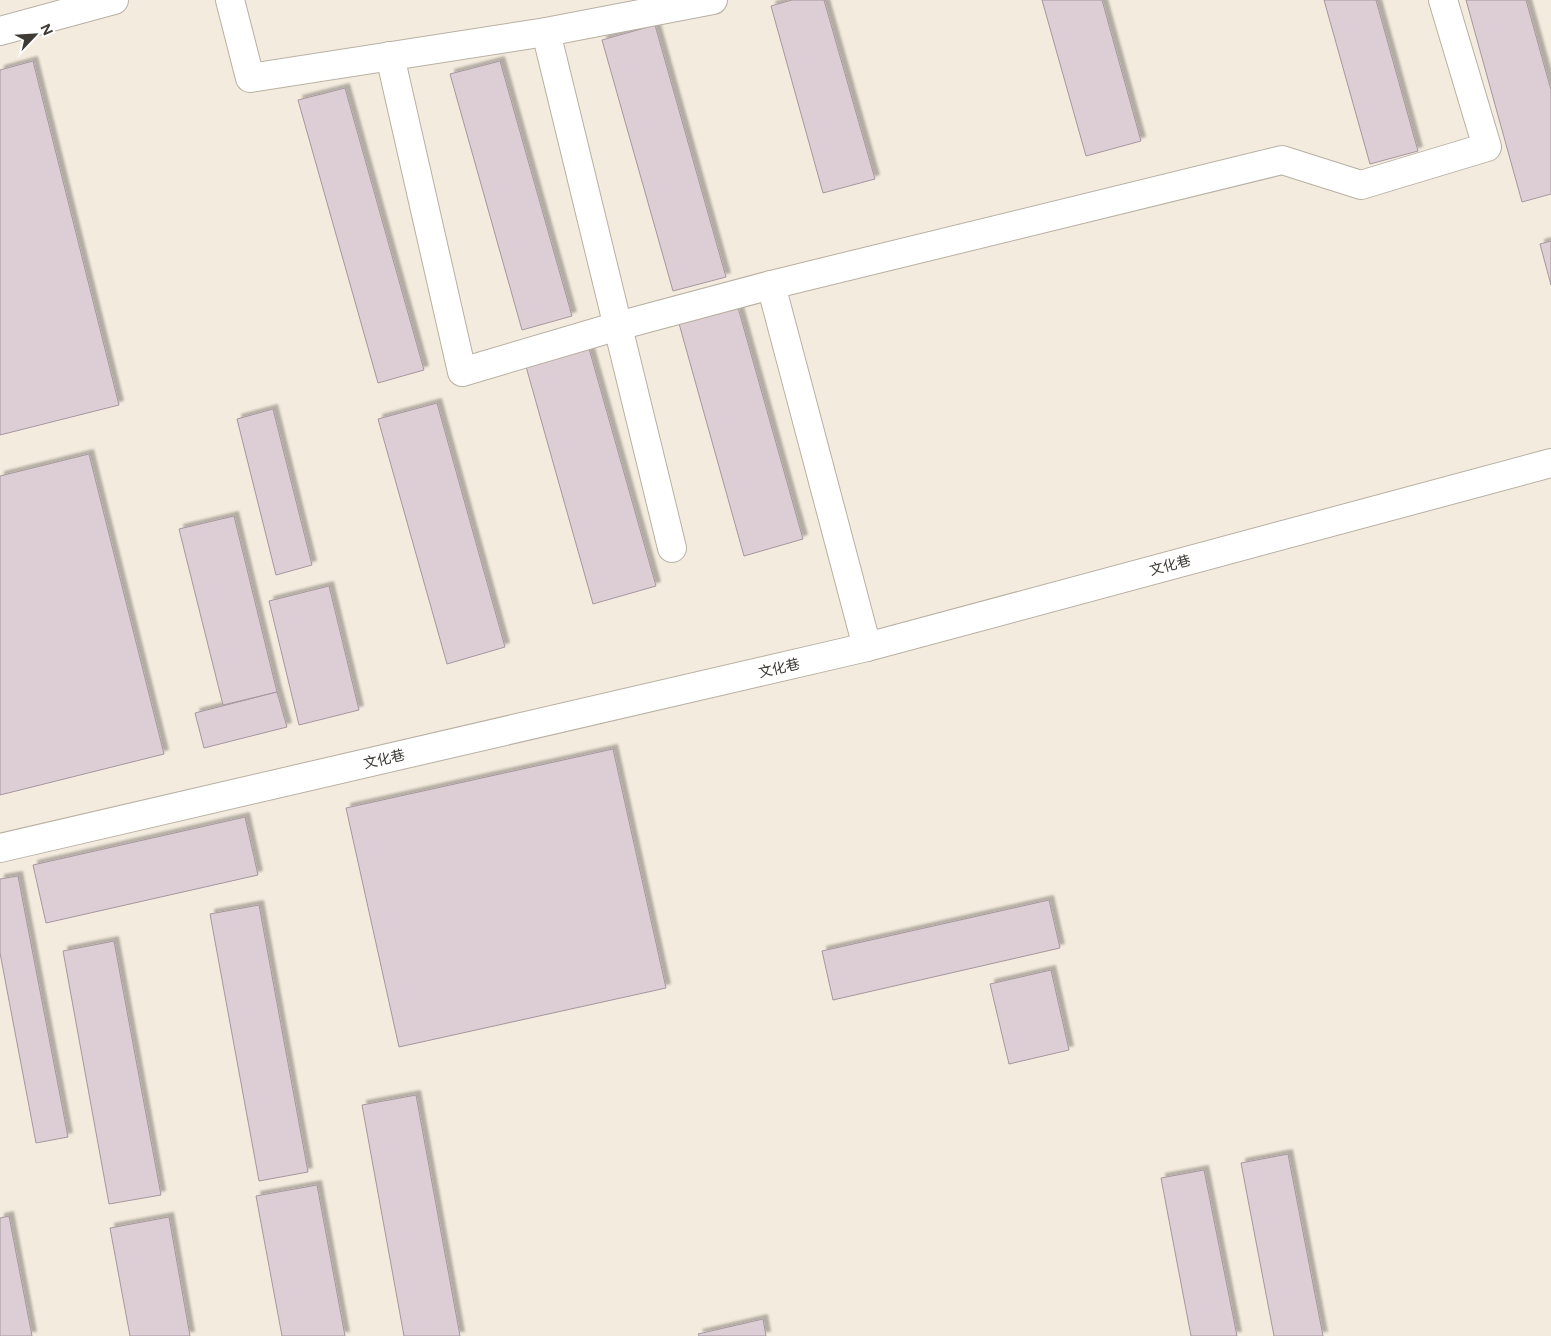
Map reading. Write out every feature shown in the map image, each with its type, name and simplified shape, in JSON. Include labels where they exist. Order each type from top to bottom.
[{"type":"street","points":[[0,31],[114,0]]},
{"type":"street","points":[[230,0],[250,78],[546,32],[713,0]]},
{"type":"street","points":[[390,56],[462,372],[618,326],[771,285],[1282,160],[1362,185],[1487,148],[1444,0]]},
{"type":"street","points":[[546,32],[672,548]]},
{"type":"street","points":[[771,285],[867,647]]},
{"type":"street","name":"文化巷","points":[[0,848],[867,647],[1551,463]]},
{"type":"building","points":[[792,0],[824,0],[875,179],[823,193],[771,6]]},
{"type":"building","points":[[1042,0],[1102,0],[1141,141],[1086,156]]},
{"type":"building","points":[[1324,0],[1376,0],[1418,151],[1370,164]]},
{"type":"building","points":[[1466,0],[1526,0],[1551,90],[1551,194],[1522,202]]},
{"type":"building","points":[[655,25],[726,277],[673,291],[602,40]]},
{"type":"building","points":[[33,61],[119,405],[0,435],[0,70]]},
{"type":"building","points":[[500,61],[572,316],[522,330],[450,74]]},
{"type":"building","points":[[345,88],[424,370],[378,383],[298,100]]},
{"type":"building","points":[[1551,241],[1551,285],[1540,244]]},
{"type":"building","points":[[737,304],[803,539],[744,556],[678,320]]},
{"type":"building","points":[[588,345],[656,586],[593,604],[525,363]]},
{"type":"building","points":[[437,403],[505,647],[447,664],[378,419]]},
{"type":"building","points":[[273,409],[312,565],[276,575],[237,419]]},
{"type":"building","points":[[89,454],[164,754],[0,795],[0,476]]},
{"type":"building","points":[[234,516],[277,692],[223,705],[179,529]]},
{"type":"building","points":[[329,586],[359,710],[299,725],[269,601]]},
{"type":"building","points":[[277,692],[287,727],[204,748],[195,713]]},
{"type":"building","points":[[613,749],[666,988],[399,1047],[346,808]]},
{"type":"building","points":[[245,817],[258,875],[46,923],[33,865]]},
{"type":"building","points":[[18,876],[68,1137],[36,1143],[0,953],[0,879]]},
{"type":"building","points":[[1049,900],[1060,948],[833,1000],[822,951]]},
{"type":"building","points":[[259,905],[308,1172],[259,1181],[210,914]]},
{"type":"building","points":[[114,941],[161,1195],[109,1204],[63,951]]},
{"type":"building","points":[[1051,970],[1069,1050],[1009,1064],[990,984]]},
{"type":"building","points":[[416,1095],[460,1336],[404,1336],[362,1105]]},
{"type":"building","points":[[1288,1154],[1323,1336],[1274,1336],[1241,1163]]},
{"type":"building","points":[[1204,1170],[1237,1336],[1191,1336],[1161,1178]]},
{"type":"building","points":[[317,1185],[345,1336],[282,1336],[256,1196]]},
{"type":"building","points":[[9,1216],[32,1336],[0,1336],[0,1218]]},
{"type":"building","points":[[169,1217],[190,1336],[130,1336],[110,1228]]},
{"type":"building","points":[[763,1319],[766,1336],[699,1336],[698,1334]]}]
